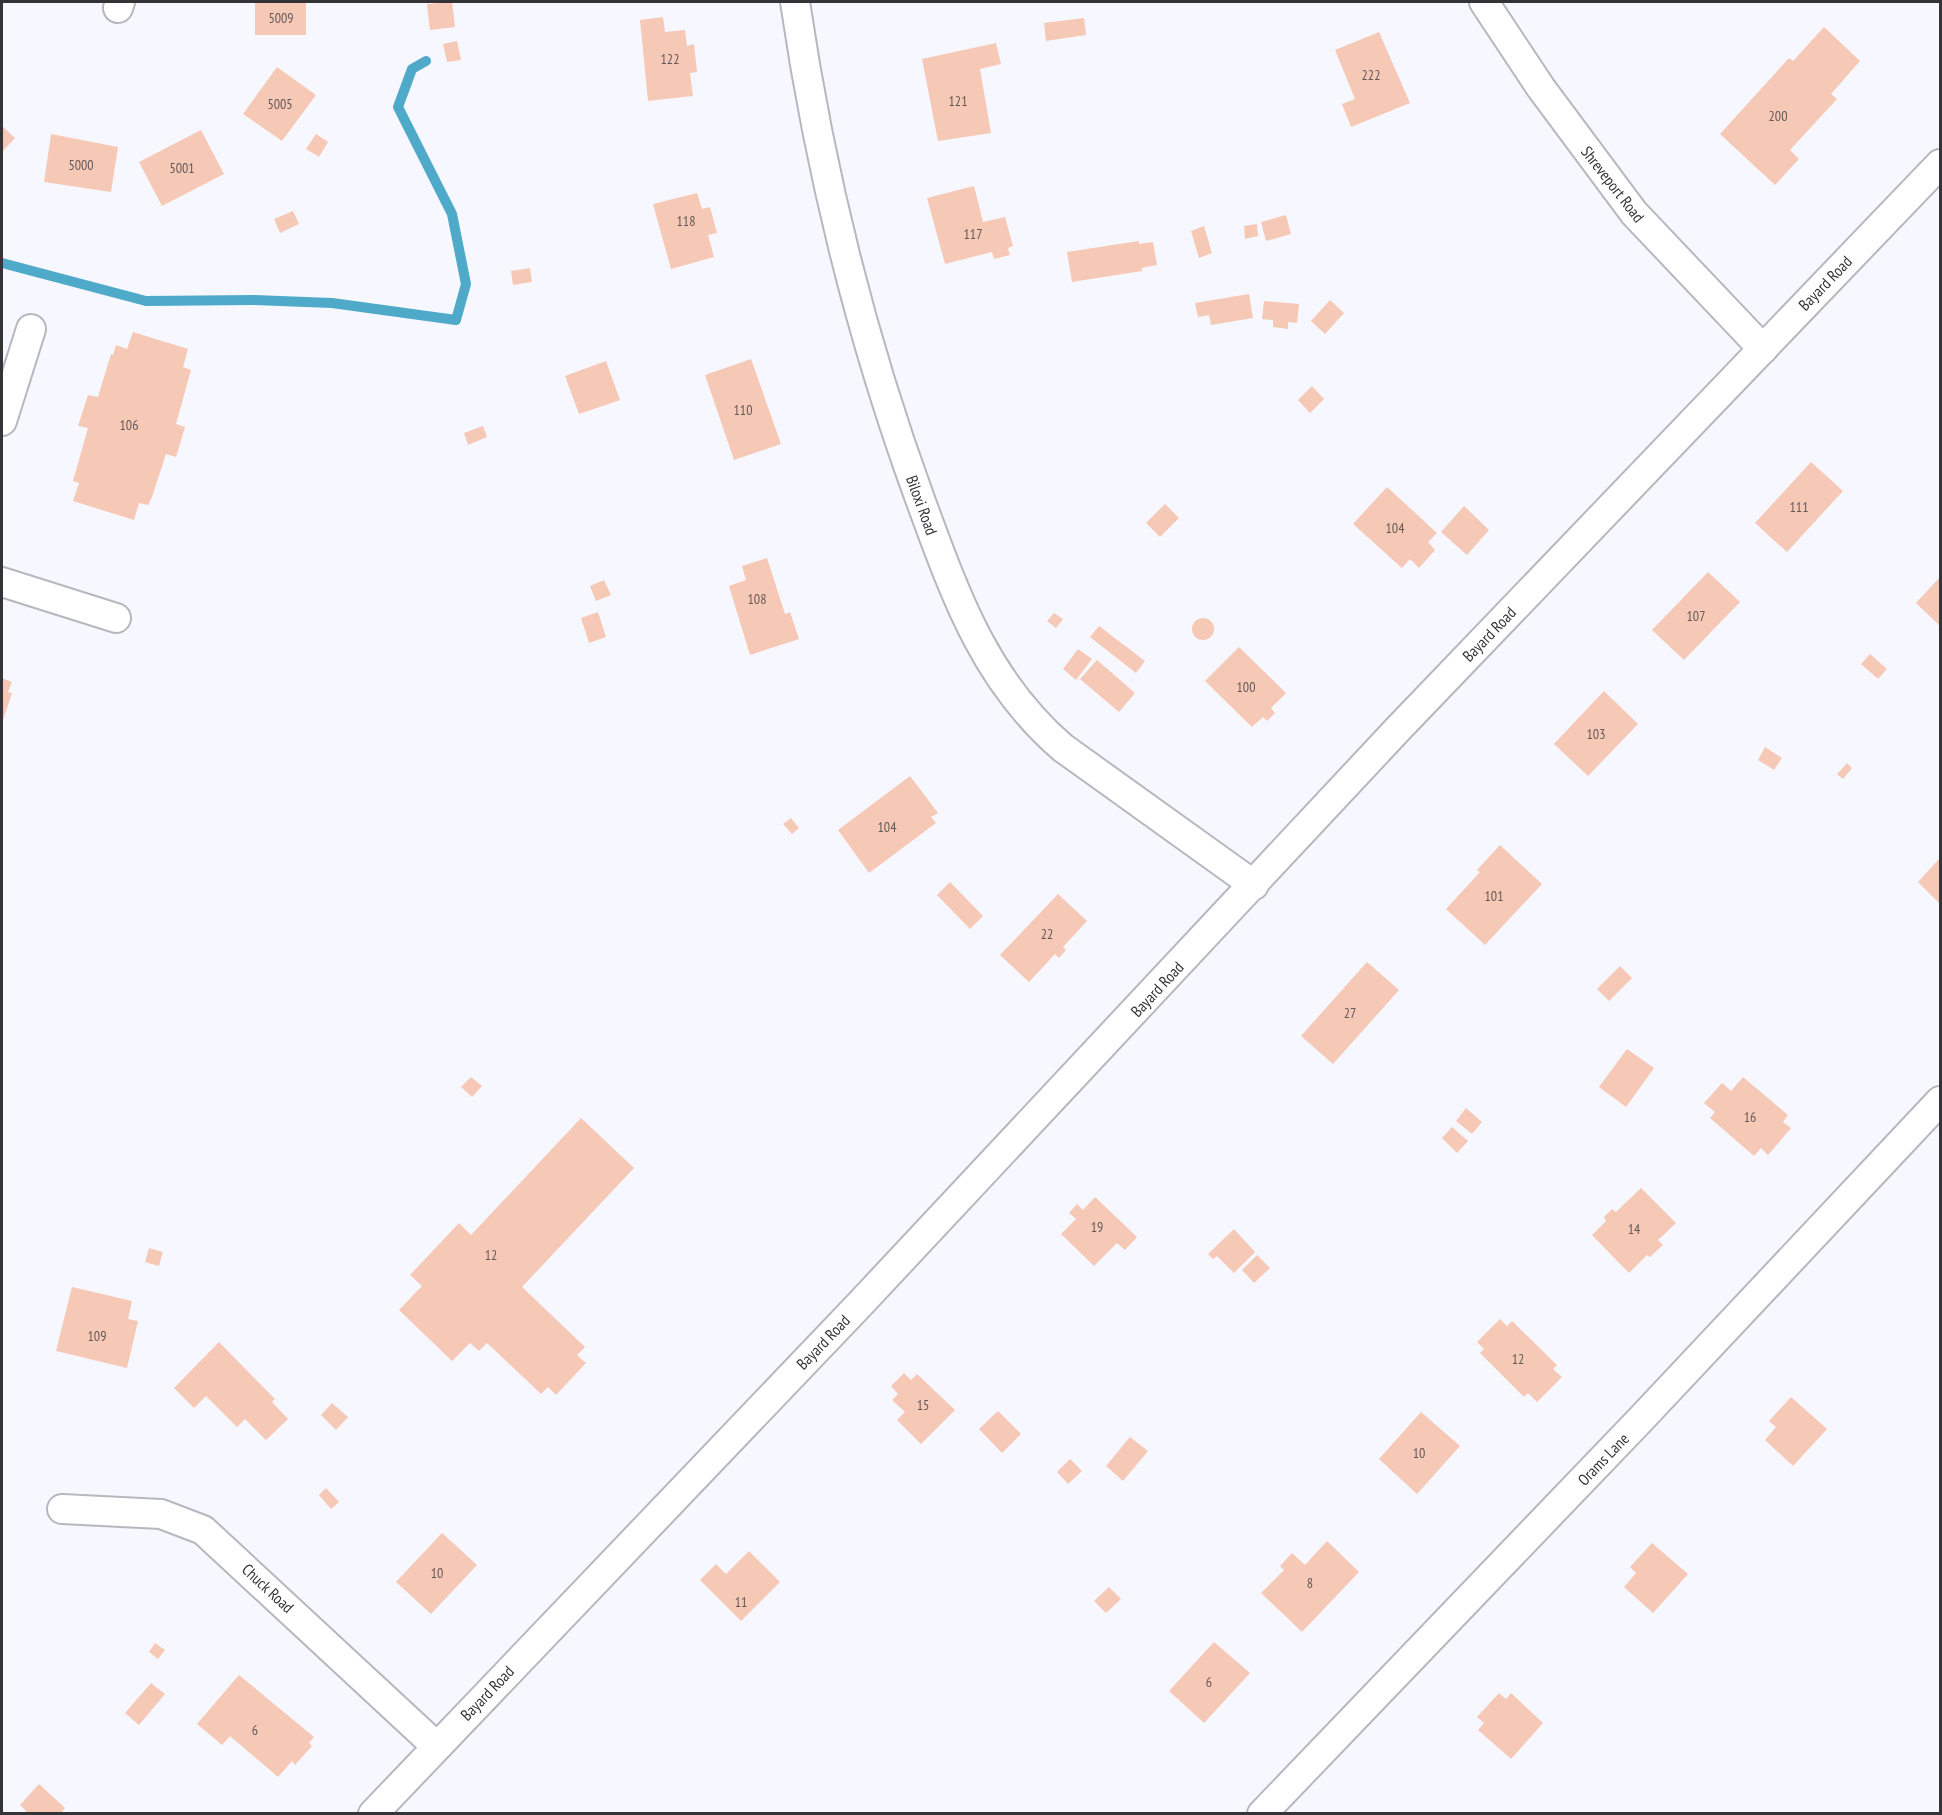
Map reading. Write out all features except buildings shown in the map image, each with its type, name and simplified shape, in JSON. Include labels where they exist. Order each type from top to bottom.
[{"type":"street","name":"Biloxi Road","points":[[795,2],[807,83],[843,248],[869,345],[908,465],[956,595],[979,645],[1009,692],[1045,732],[1254,885]]},
{"type":"street","name":"Shreveport Road","points":[[1484,2],[1541,88],[1634,213],[1763,349]]},
{"type":"street","name":"Bayard Road","points":[[373,1814],[853,1311],[1398,729],[1941,164]]},
{"type":"street","points":[[2,421],[31,329]]},
{"type":"street","points":[[2,582],[117,618]]},
{"type":"street","name":"Orams Lane","points":[[1262,1814],[1641,1419],[1941,1101]]},
{"type":"street","name":"Chuck Road","points":[[62,1509],[161,1514],[203,1530],[436,1746]]},
{"type":"waterway","points":[[2,263],[146,301],[254,300],[332,303],[456,320],[466,284],[452,214],[398,107],[412,69],[426,61]]}]
